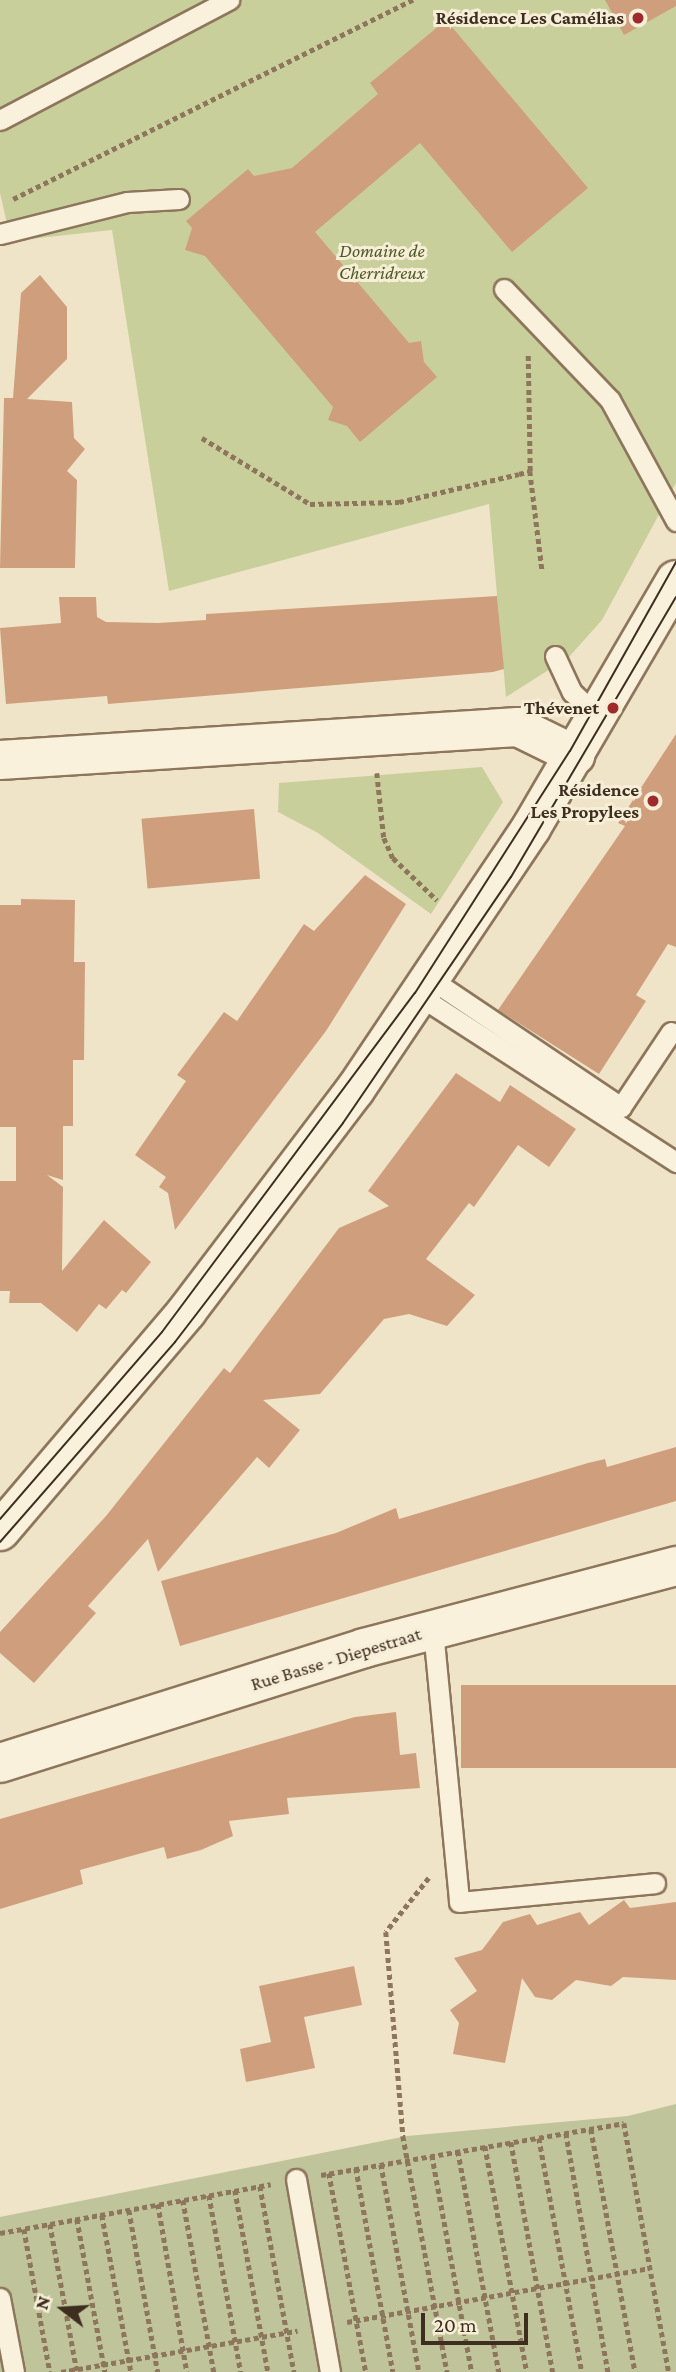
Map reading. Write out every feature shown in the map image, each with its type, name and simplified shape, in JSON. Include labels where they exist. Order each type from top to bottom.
[{"type":"street","points":[[0,1531],[253,1229],[426,988],[598,717],[676,580]]},
{"type":"street","points":[[0,760],[518,727],[575,754]]},
{"type":"street","name":"Rue Basse - Diepestraat","points":[[0,1763],[433,1630],[676,1566]]},
{"type":"lane","points":[[0,120],[229,0]]},
{"type":"lane","points":[[0,234],[127,202],[179,199]]},
{"type":"lane","points":[[504,289],[610,401],[676,521]]},
{"type":"lane","points":[[555,656],[572,692],[598,717]]},
{"type":"lane","points":[[426,988],[621,1107],[671,1032]]},
{"type":"lane","points":[[426,988],[675,1159]]},
{"type":"lane","points":[[433,1630],[459,1902],[655,1884]]},
{"type":"lane","points":[[296,2179],[330,2372]]},
{"type":"lane","points":[[0,2298],[14,2372]]},
{"type":"path","points":[[5,203],[413,0]]},
{"type":"path","points":[[527,314],[530,471],[542,569]]},
{"type":"path","points":[[202,438],[310,504],[398,502],[530,471]]},
{"type":"path","points":[[374,737],[384,838],[393,858],[443,905]]},
{"type":"path","points":[[435,1870],[386,1932],[408,2159],[447,2372]]},
{"type":"path","points":[[0,2233],[356,2168],[624,2123],[669,2372]]},
{"type":"path","points":[[591,2129],[635,2372]]},
{"type":"path","points":[[566,2133],[608,2372]]},
{"type":"path","points":[[539,2137],[582,2372]]},
{"type":"path","points":[[511,2142],[553,2372]]},
{"type":"path","points":[[485,2147],[527,2372]]},
{"type":"path","points":[[458,2151],[499,2372]]},
{"type":"path","points":[[432,2155],[472,2372]]},
{"type":"path","points":[[381,2164],[419,2372]]},
{"type":"path","points":[[356,2168],[393,2372]]},
{"type":"path","points":[[330,2173],[366,2372]]},
{"type":"path","points":[[260,2186],[294,2372]]},
{"type":"path","points":[[235,2190],[268,2372]]},
{"type":"path","points":[[209,2195],[242,2372]]},
{"type":"path","points":[[183,2200],[214,2372]]},
{"type":"path","points":[[158,2204],[187,2372]]},
{"type":"path","points":[[129,2210],[158,2372]]},
{"type":"path","points":[[102,2214],[131,2372]]},
{"type":"path","points":[[77,2219],[105,2372]]},
{"type":"path","points":[[50,2224],[76,2371]]},
{"type":"path","points":[[24,2229],[50,2372]]},
{"type":"path","points":[[61,2372],[649,2268]]},
{"type":"green space","name":"Domaine de Cherridreux","points":[[0,0],[676,0],[676,483],[602,620],[569,657],[506,697],[489,504],[169,591],[112,230],[11,241],[0,193]]},
{"type":"green space","points":[[482,767],[503,802],[431,914],[318,833],[278,812],[279,783]]},
{"type":"green space","points":[[676,2104],[676,2372],[0,2372],[0,2217],[407,2136],[628,2116]]},
{"type":"building","name":"Résidence Les Camélias","points":[[605,0],[676,0],[676,6],[624,35]]},
{"type":"building","points":[[446,20],[588,188],[512,252],[420,143],[315,232],[409,343],[421,341],[424,362],[437,377],[360,442],[347,426],[328,420],[333,407],[205,256],[185,250],[192,228],[186,221],[248,169],[254,176],[292,168],[378,94],[370,83]]},
{"type":"building","points":[[40,275],[67,307],[67,359],[27,399],[72,402],[74,438],[85,449],[67,471],[77,480],[75,568],[0,568],[4,398],[13,398],[21,293]]},
{"type":"building","points":[[497,596],[504,669],[493,672],[108,704],[107,696],[6,704],[0,628],[61,623],[59,597],[96,597],[97,617],[106,622],[158,623],[206,620],[206,614]]},
{"type":"building","points":[[676,734],[676,947],[668,944],[636,995],[646,1001],[599,1074],[498,1010],[625,826],[618,823]]},
{"type":"building","points":[[254,809],[260,879],[148,889],[141,819]]},
{"type":"building","points":[[365,875],[406,904],[326,1031],[175,1230],[168,1193],[159,1187],[166,1177],[135,1155],[186,1081],[177,1075],[224,1012],[237,1021],[304,924],[314,931]]},
{"type":"building","points":[[21,899],[75,900],[74,962],[85,962],[84,1060],[73,1060],[73,1126],[63,1126],[63,1180],[47,1175],[63,1187],[62,1271],[104,1220],[151,1262],[126,1293],[122,1290],[106,1309],[99,1304],[77,1332],[41,1303],[9,1303],[10,1291],[0,1291],[0,1181],[16,1181],[16,1127],[0,1127],[0,905],[21,905]]},
{"type":"building","points":[[456,1073],[500,1102],[510,1085],[576,1129],[549,1167],[518,1145],[474,1207],[469,1203],[426,1259],[475,1295],[447,1326],[409,1314],[384,1319],[320,1394],[263,1400],[300,1430],[269,1468],[257,1457],[158,1572],[148,1539],[88,1606],[96,1613],[34,1683],[0,1653],[0,1632],[106,1516],[224,1368],[230,1373],[339,1228],[389,1206],[368,1191]]},
{"type":"building","points":[[676,1447],[676,1501],[180,1646],[161,1581],[336,1533],[396,1508],[399,1519],[588,1463],[605,1459],[607,1467]]},
{"type":"building","points":[[461,1685],[676,1685],[676,1768],[461,1768]]},
{"type":"building","points":[[396,1712],[400,1755],[416,1753],[420,1788],[287,1798],[289,1814],[229,1821],[233,1836],[201,1850],[167,1859],[164,1847],[80,1870],[83,1884],[0,1909],[0,1819],[355,1717]]},
{"type":"building","points":[[624,1900],[630,1908],[676,1902],[676,1980],[623,1977],[611,1986],[576,1980],[552,2000],[535,1997],[522,1978],[505,2063],[453,2054],[459,2023],[450,2010],[477,1991],[454,1958],[482,1950],[503,1922],[530,1914],[537,1925],[580,1912],[589,1925]]},
{"type":"building","points":[[354,1966],[362,2005],[304,2017],[315,2068],[246,2082],[240,2049],[271,2042],[259,1986]]},
{"type":"tram line","points":[[0,1519],[162,1332],[415,993],[570,751],[676,562]]},
{"type":"tram line","points":[[0,1542],[175,1342],[343,1123],[511,877],[676,597]]},
{"type":"place","name":"Résidence Les Camélias","points":[[638,18]]},
{"type":"place","name":"Thévenet","points":[[613,708]]},
{"type":"place","name":"Résidence Les Propylees","points":[[653,801]]}]
